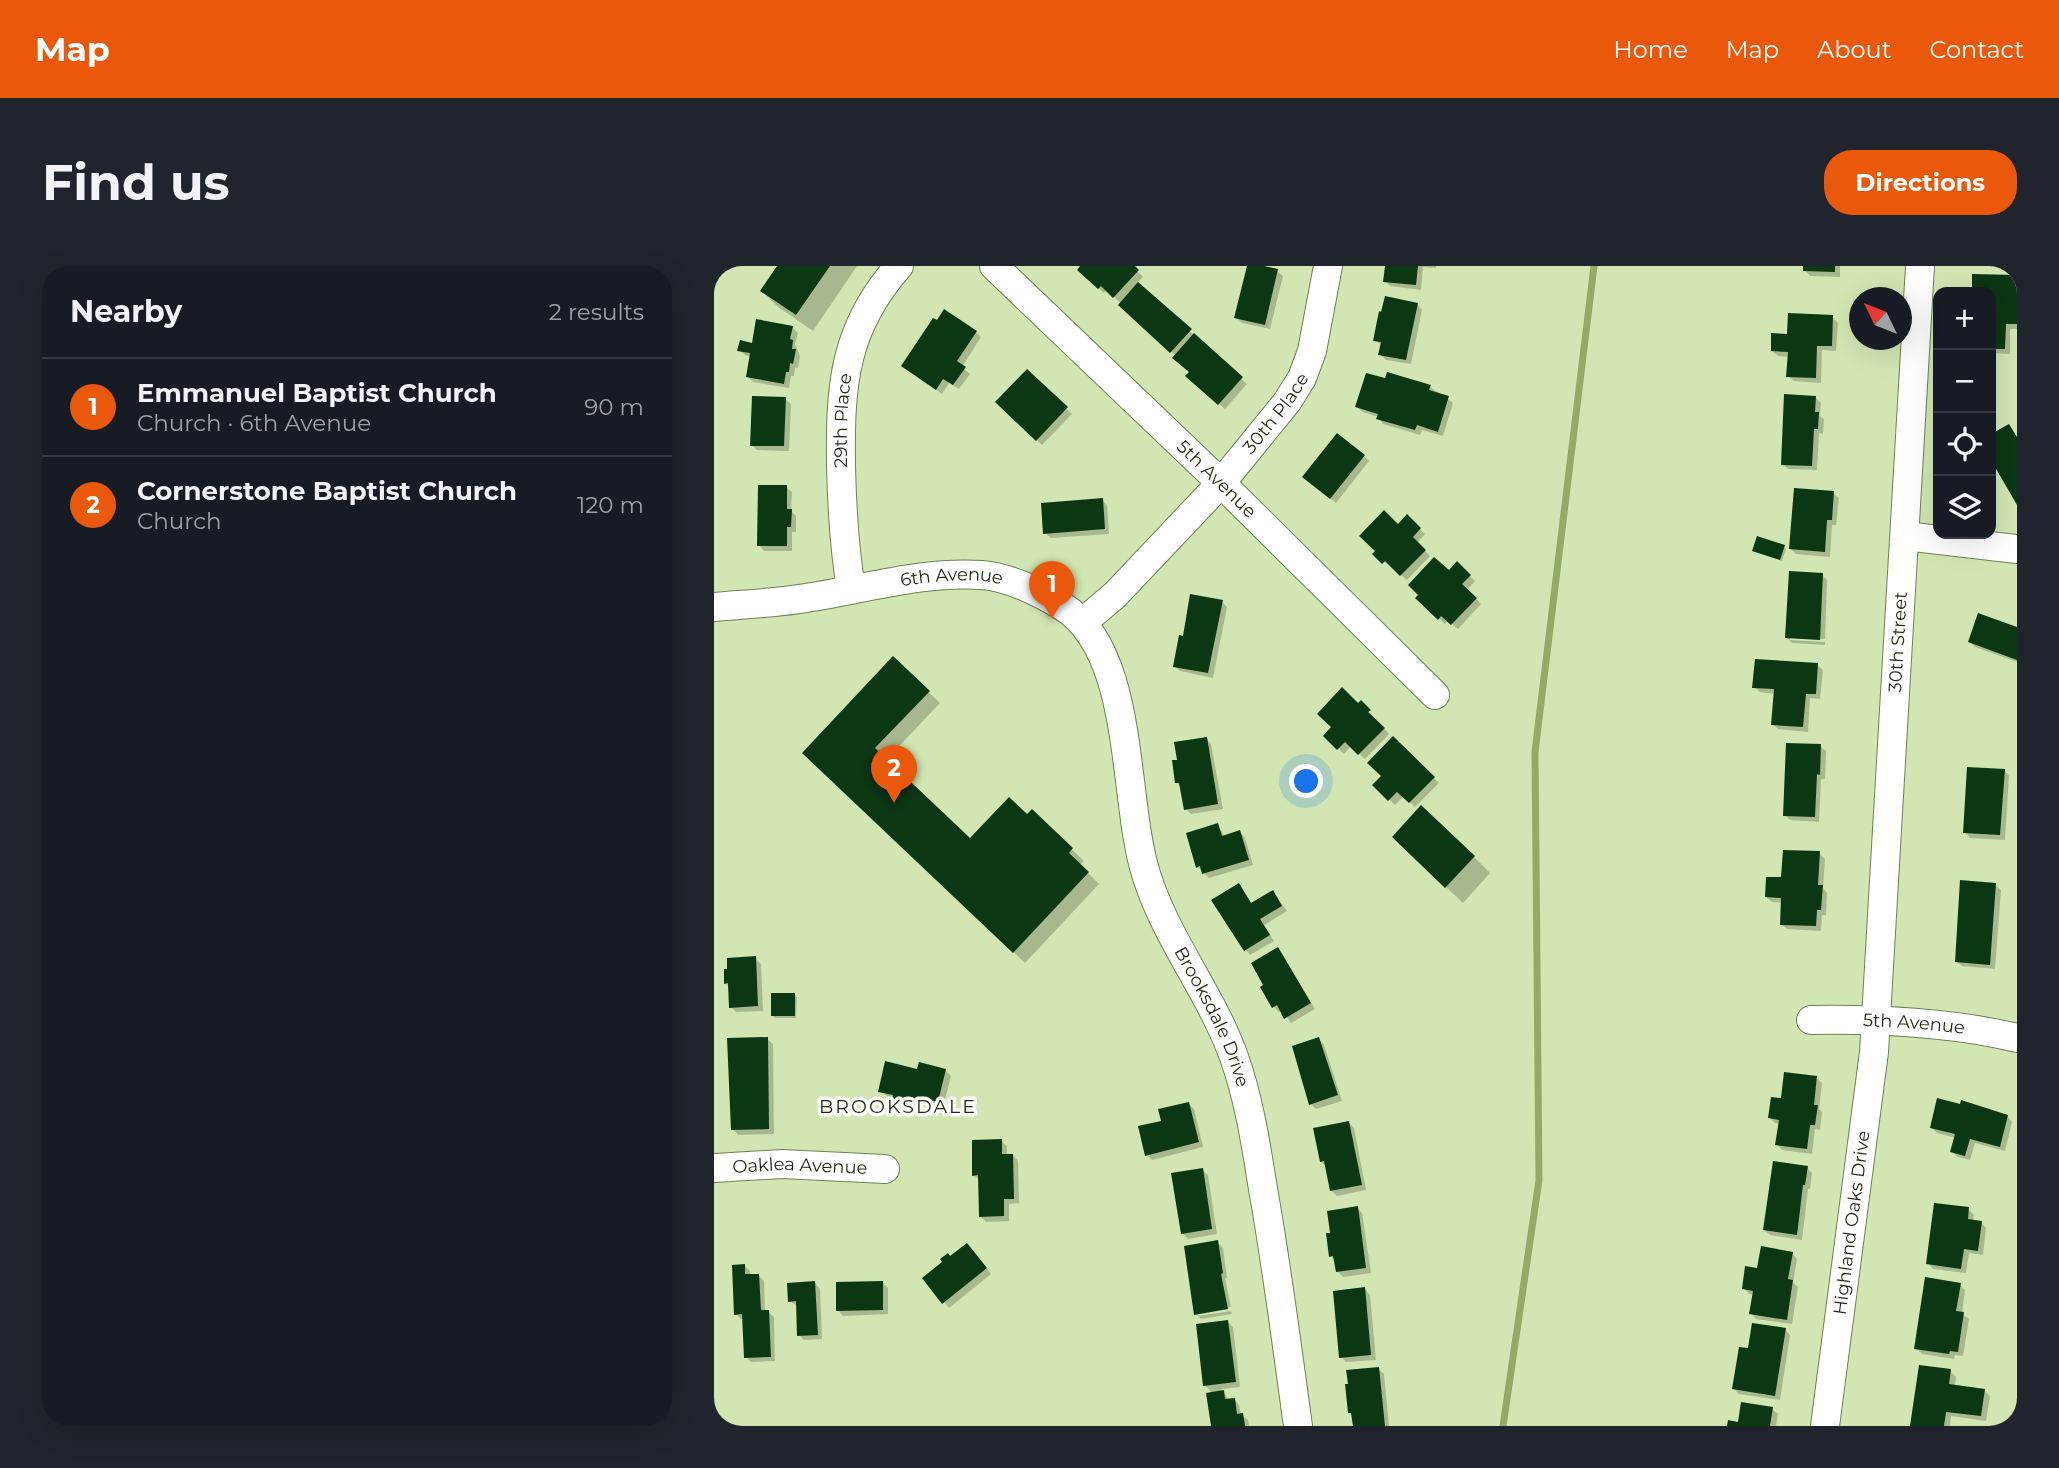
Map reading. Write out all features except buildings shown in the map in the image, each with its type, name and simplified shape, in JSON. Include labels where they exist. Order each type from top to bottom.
[{"type":"street","name":"29th Place","points":[[851,589],[842,520],[841,404],[844,376],[861,323],[875,298],[899,266]]},
{"type":"street","name":"5th Avenue","points":[[994,266],[1221,483],[1435,695]]},
{"type":"street","name":"30th Place","points":[[1083,622],[1115,595],[1221,483],[1287,402],[1302,378],[1319,323],[1328,266]]},
{"type":"street","name":"30th Street","points":[[1876,1019],[1920,266]]},
{"type":"street","points":[[1905,536],[2017,549]]},
{"type":"street","name":"6th Avenue","points":[[851,589],[927,577],[984,575],[1013,582],[1054,601],[1083,622]]},
{"type":"street","points":[[714,607],[785,601],[851,589]]},
{"type":"street","name":"Brooksdale Drive","points":[[1083,622],[1101,650],[1113,677],[1133,820],[1146,875],[1156,902],[1223,1029],[1242,1084],[1274,1253],[1298,1426]]},
{"type":"street","name":"5th Avenue","points":[[1811,1020],[1876,1019],[1989,1032],[2017,1038]]},
{"type":"street","name":"Highland Oaks Drive","points":[[1825,1426],[1876,1019]]},
{"type":"street","name":"Oaklea Avenue","points":[[714,1168],[782,1164],[885,1169]]},
{"type":"waterway","points":[[1503,1426],[1539,1180],[1535,752],[1594,266]]},
{"type":"place","name":"Emmanuel Baptist Church","points":[[1052,619]]},
{"type":"place","name":"Cornerstone Baptist Church","points":[[894,803]]},
{"type":"district","name":"BROOKSDALE","points":[[898,1106]]}]
